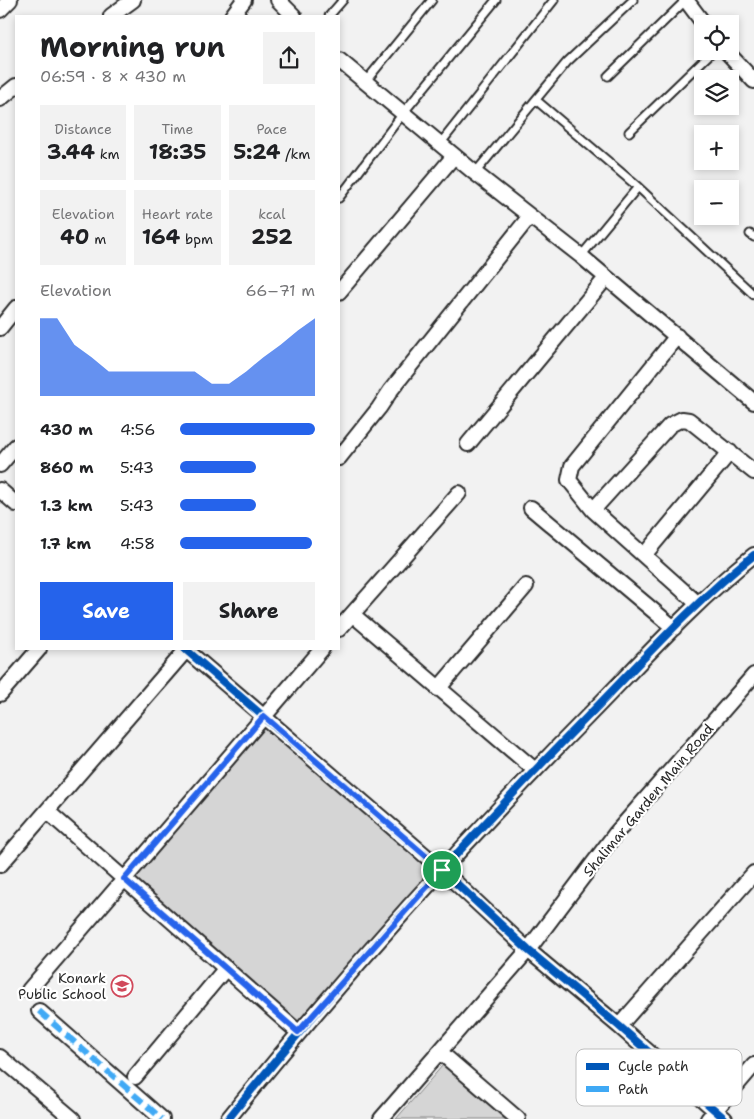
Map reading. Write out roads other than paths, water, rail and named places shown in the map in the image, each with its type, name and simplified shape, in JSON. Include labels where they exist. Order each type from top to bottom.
[{"type":"street","points":[[0,10],[10,0]]},
{"type":"street","points":[[112,15],[133,0]]},
{"type":"street","points":[[233,15],[244,0]]},
{"type":"street","points":[[278,0],[293,15]]},
{"type":"street","points":[[686,0],[697,15]]},
{"type":"street","points":[[734,60],[754,81]]},
{"type":"street","points":[[340,61],[404,112],[454,156],[581,256],[754,402]]},
{"type":"street","points":[[0,99],[15,87]]},
{"type":"street","points":[[340,291],[454,156]]},
{"type":"street","points":[[340,457],[530,216]]},
{"type":"street","points":[[468,444],[606,278]]},
{"type":"street","points":[[0,328],[15,309]]},
{"type":"street","points":[[677,336],[572,466],[569,480],[593,510],[645,554],[698,604]]},
{"type":"street","points":[[593,510],[670,425],[677,421],[689,420],[754,472]]},
{"type":"street","points":[[0,465],[15,447]]},
{"type":"street","points":[[645,554],[730,452]]},
{"type":"street","points":[[0,490],[15,503]]},
{"type":"street","points":[[340,628],[459,493]]},
{"type":"street","points":[[530,508],[674,628]]},
{"type":"street","points":[[228,1119],[298,1032],[442,870],[535,770],[698,604],[754,555]]},
{"type":"street","points":[[438,689],[526,586]]},
{"type":"street","points":[[352,614],[535,770]]},
{"type":"street","points":[[0,694],[38,650]]},
{"type":"street","points":[[0,865],[185,650]]},
{"type":"street","points":[[187,650],[442,870],[528,950],[620,1026],[645,1049]]},
{"type":"street","points":[[29,990],[321,650]]},
{"type":"street","name":"Shalimar Garden Main Road","points":[[381,1119],[528,950],[616,833],[754,675]]},
{"type":"street","points":[[47,811],[298,1032]]},
{"type":"street","points":[[620,1026],[754,873]]},
{"type":"street","points":[[135,1078],[226,968]]},
{"type":"street","points":[[39,1011],[162,1119]]},
{"type":"street","points":[[440,1052],[518,1119]]},
{"type":"street","points":[[0,1058],[73,1119]]},
{"type":"street","points":[[742,1081],[754,1065]]},
{"type":"street","points":[[705,1106],[716,1116]]},
{"type":"lane","points":[[330,15],[343,0]]},
{"type":"lane","points":[[366,82],[432,0]]},
{"type":"lane","points":[[340,197],[404,112],[496,0]]},
{"type":"lane","points":[[440,144],[554,0]]},
{"type":"lane","points":[[475,173],[567,62],[633,0]]},
{"type":"lane","points":[[608,76],[686,0]]},
{"type":"lane","points":[[629,132],[704,60]]},
{"type":"lane","points":[[536,100],[638,187],[754,294]]},
{"type":"lane","points":[[581,256],[638,187]]},
{"type":"place","name":"Konark Public School","points":[[122,986]]}]
